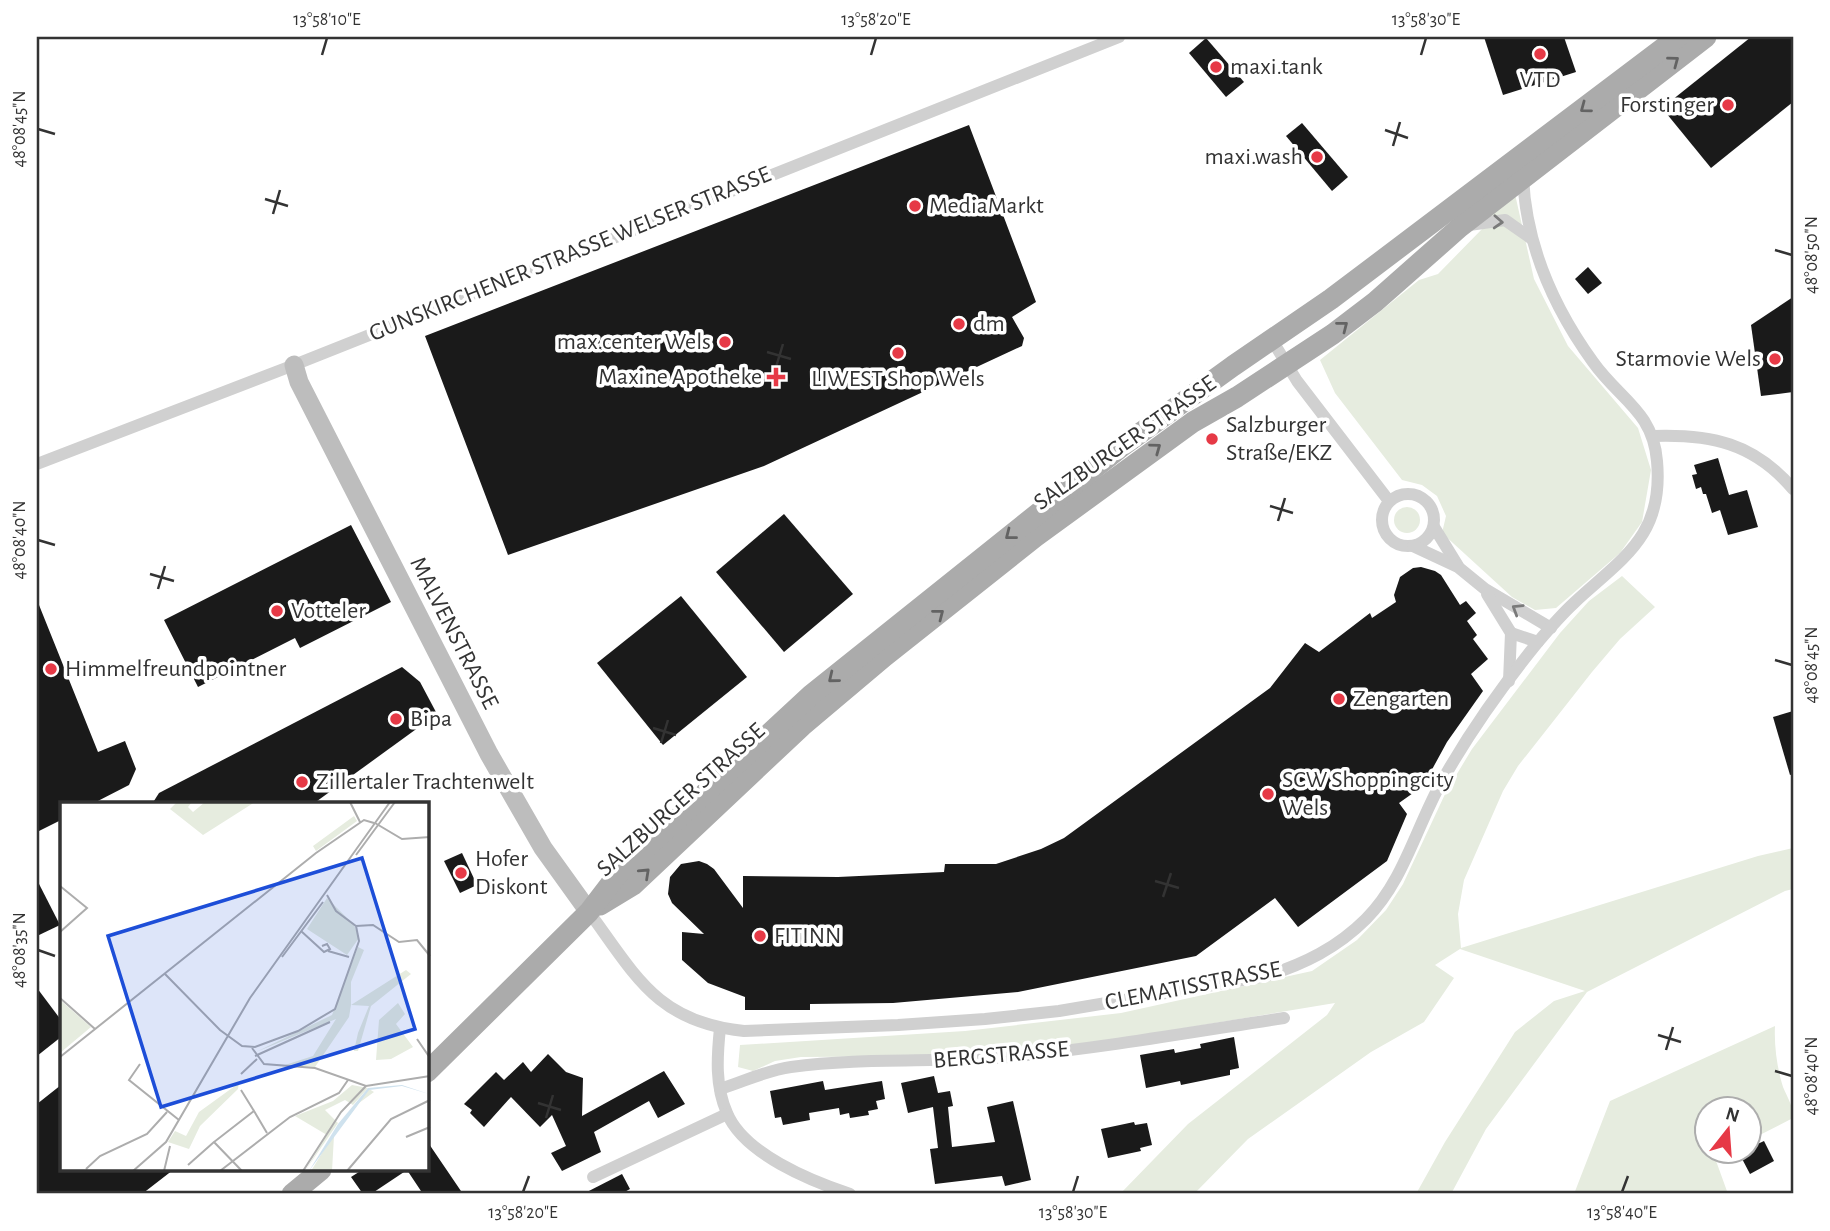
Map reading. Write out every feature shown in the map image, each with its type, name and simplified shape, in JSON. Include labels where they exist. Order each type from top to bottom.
[{"type":"main road","name":"SALZBURGER STRASSE","points":[[429,1070],[589,912],[618,874],[811,695],[1121,447],[1506,168],[1678,37]]},
{"type":"main road","name":"SALZBURGER STRASSE","points":[[589,912],[633,885],[802,726],[1025,546],[1193,422],[1287,365],[1375,302],[1460,227],[1706,37]]},
{"type":"main road","points":[[292,1194],[319,1172]]},
{"type":"street","name":"GUNSKIRCHENER STRASSE WELSER STRASSE","points":[[37,464],[294,365],[1119,37]]},
{"type":"street","points":[[1523,177],[1524,199],[1532,239],[1552,296],[1595,365],[1640,412],[1653,436],[1693,436],[1734,444],[1768,463],[1793,489]]},
{"type":"street","points":[[1460,227],[1505,220],[1532,239]]},
{"type":"street","points":[[1272,340],[1297,381],[1388,501]]},
{"type":"street","name":"MALVENSTRASSE","points":[[294,365],[299,382],[489,754],[543,848],[589,912]]},
{"type":"street","name":"CLEMATISSTRASSE","points":[[589,912],[636,978],[659,999],[678,1012],[720,1028],[778,1031],[985,1019],[1072,1009],[1266,976],[1292,968],[1316,957],[1342,940],[1367,918],[1385,897],[1401,870],[1441,781],[1509,681],[1538,642],[1572,605],[1625,558],[1640,540],[1650,521],[1657,498],[1658,475],[1653,436]]},
{"type":"street","points":[[1413,546],[1429,536],[1434,527],[1434,513],[1423,498],[1411,493],[1388,501],[1383,510],[1381,521],[1384,532],[1391,540],[1401,546],[1413,546],[1458,567],[1485,589],[1551,628]]},
{"type":"street","points":[[1434,527],[1458,567]]},
{"type":"street","points":[[1485,589],[1511,633],[1509,681]]},
{"type":"street","points":[[1511,633],[1538,642]]},
{"type":"street","name":"BERGSTRASSE","points":[[720,1089],[788,1067],[1010,1057],[1125,1043],[1284,1018]]},
{"type":"street","points":[[720,1028],[717,1067],[720,1089],[727,1114],[735,1128],[766,1156],[817,1183],[850,1194]]},
{"type":"street","points":[[593,1177],[727,1114]]},
{"type":"shaded area","points":[[1515,194],[1534,279],[1568,346],[1638,428],[1651,470],[1642,522],[1620,553],[1556,608],[1535,610],[1512,597],[1442,533],[1446,516],[1437,496],[1422,485],[1402,480],[1335,393],[1320,360],[1419,280],[1438,274],[1483,228],[1493,213]]},
{"type":"shaded area","points":[[1407,507],[1416,511],[1420,520],[1416,529],[1407,533],[1398,529],[1394,520],[1398,511]]},
{"type":"shaded area","points":[[1622,576],[1655,607],[1620,639],[1592,672],[1518,766],[1503,791],[1464,880],[1458,914],[1461,948],[1758,856],[1793,848],[1793,889],[1587,992],[1486,1129],[1451,1194],[1416,1194],[1445,1142],[1515,1032],[1554,1001],[1585,991],[1460,949],[1435,965],[1454,978],[1424,1022],[1371,1052],[1248,1139],[1194,1194],[1120,1194],[1188,1124],[1327,1015],[1335,1003],[1101,1042],[960,1056],[801,1057],[775,1061],[753,1071],[738,1067],[740,1045],[965,1031],[1121,1013],[1312,971],[1357,940],[1386,910],[1403,884],[1446,792],[1472,749],[1560,633],[1589,601]]},
{"type":"shaded area","points":[[1775,1026],[1779,1072],[1793,1118],[1764,1133],[1764,1094],[1694,1094],[1694,1164],[1717,1164],[1728,1194],[1574,1194],[1610,1101]]},
{"type":"building","name":"VTD","points":[[1484,37],[1564,37],[1576,72],[1503,95]]},
{"type":"building","name":"Forstinger","points":[[1751,37],[1793,37],[1793,102],[1711,168],[1662,108]]},
{"type":"building","name":"maxi.tank","points":[[1206,38],[1244,82],[1226,97],[1189,53]]},
{"type":"building","name":"maxi.wash","points":[[1302,123],[1348,177],[1332,191],[1286,136]]},
{"type":"building","name":"max.center Wels","points":[[969,125],[1036,302],[1012,317],[1024,338],[1022,346],[764,466],[508,555],[425,336]]},
{"type":"building","points":[[1588,267],[1602,283],[1588,294],[1575,279]]},
{"type":"building","name":"Starmovie Wels","points":[[1793,297],[1793,392],[1761,396],[1751,325]]},
{"type":"building","points":[[1718,458],[1729,495],[1747,490],[1758,527],[1728,535],[1720,510],[1712,513],[1706,494],[1703,494],[1701,487],[1696,489],[1692,475],[1697,474],[1694,465]]},
{"type":"building","points":[[784,514],[853,594],[784,652],[716,572]]},
{"type":"building","name":"Votteler","points":[[351,525],[391,602],[300,648],[295,638],[198,687],[164,620]]},
{"type":"building","name":"SCW Shoppingcity Wels","points":[[1421,567],[1441,575],[1460,605],[1466,601],[1476,613],[1467,621],[1477,635],[1473,639],[1488,659],[1471,674],[1483,691],[1447,742],[1423,786],[1399,803],[1407,814],[1387,861],[1298,927],[1275,898],[1196,956],[1018,992],[893,1003],[810,1004],[810,1010],[745,1010],[745,997],[708,983],[682,960],[682,932],[704,934],[672,903],[668,894],[670,877],[681,864],[699,861],[707,864],[714,869],[743,908],[743,876],[838,877],[944,872],[945,864],[996,864],[1041,849],[1064,838],[1270,688],[1305,643],[1319,652],[1370,613],[1372,618],[1396,602],[1394,595],[1400,577],[1413,568]]},
{"type":"building","points":[[681,596],[747,677],[663,745],[597,663]]},
{"type":"building","name":"Himmelfreundpointner","points":[[37,600],[98,752],[125,741],[136,769],[129,785],[96,802],[60,802],[60,820],[37,832]]},
{"type":"building","points":[[402,667],[420,682],[437,714],[316,802],[153,802],[159,793]]},
{"type":"building","points":[[1793,711],[1793,774],[1790,775],[1773,717]]},
{"type":"building","name":"Hofer Diskont","points":[[462,853],[477,885],[460,893],[444,861]]},
{"type":"building","points":[[37,880],[60,925],[37,936]]},
{"type":"building","points":[[37,988],[60,1019],[60,1038],[37,1056]]},
{"type":"building","points":[[1234,1037],[1239,1068],[1230,1070],[1230,1075],[1181,1085],[1180,1081],[1146,1088],[1140,1055],[1174,1049],[1175,1053],[1201,1048],[1200,1044]]},
{"type":"building","points":[[548,1054],[566,1072],[583,1078],[582,1116],[664,1071],[685,1104],[658,1118],[649,1101],[594,1132],[601,1152],[562,1171],[551,1153],[566,1146],[552,1115],[540,1127],[511,1097],[484,1127],[464,1104],[496,1072],[504,1080],[523,1062],[531,1072]]},
{"type":"building","points":[[934,1076],[938,1093],[950,1091],[953,1106],[948,1107],[952,1147],[995,1142],[987,1107],[1013,1101],[1031,1180],[1005,1186],[1002,1176],[935,1184],[930,1149],[938,1148],[933,1107],[908,1113],[901,1083]]},
{"type":"building","points":[[823,1081],[825,1090],[882,1081],[885,1099],[876,1101],[878,1109],[868,1111],[869,1115],[850,1118],[849,1113],[840,1115],[839,1108],[809,1113],[810,1120],[783,1125],[781,1117],[775,1118],[770,1091]]},
{"type":"building","points":[[60,1086],[60,1172],[170,1172],[142,1194],[37,1194],[37,1104]]},
{"type":"building","points":[[1134,1122],[1135,1125],[1147,1123],[1152,1145],[1140,1148],[1141,1151],[1108,1158],[1101,1129]]},
{"type":"building","points":[[1764,1141],[1774,1161],[1750,1174],[1745,1164],[1764,1164]]},
{"type":"building","points":[[429,1144],[463,1194],[423,1194],[408,1172],[429,1172]]},
{"type":"building","points":[[359,1172],[404,1172],[371,1194],[363,1194],[351,1177]]},
{"type":"building","points":[[622,1174],[630,1189],[621,1194],[583,1194]]},
{"type":"place","name":"VTD","points":[[1540,54]]},
{"type":"place","name":"maxi.tank","points":[[1216,67]]},
{"type":"place","name":"Forstinger","points":[[1728,105]]},
{"type":"place","name":"maxi.wash","points":[[1317,157]]},
{"type":"place","name":"MediaMarkt","points":[[915,206]]},
{"type":"place","name":"dm","points":[[959,324]]},
{"type":"place","name":"max.center Wels","points":[[725,342]]},
{"type":"place","name":"LIWEST Shop Wels","points":[[898,353]]},
{"type":"place","name":"Starmovie Wels","points":[[1775,359]]},
{"type":"place","name":"Maxine Apotheke","points":[[776,377]]},
{"type":"place","name":"Salzburger Straße/EKZ","points":[[1212,439]]},
{"type":"place","name":"Votteler","points":[[277,611]]},
{"type":"place","name":"Himmelfreundpointner","points":[[51,669]]},
{"type":"place","name":"Zengarten","points":[[1339,699]]},
{"type":"place","name":"Bipa","points":[[396,719]]},
{"type":"place","name":"Zillertaler Trachtenwelt","points":[[302,782]]},
{"type":"place","name":"SCW Shoppingcity Wels","points":[[1268,794]]},
{"type":"place","name":"Hofer Diskont","points":[[461,873]]},
{"type":"place","name":"FITINN","points":[[760,936]]}]
